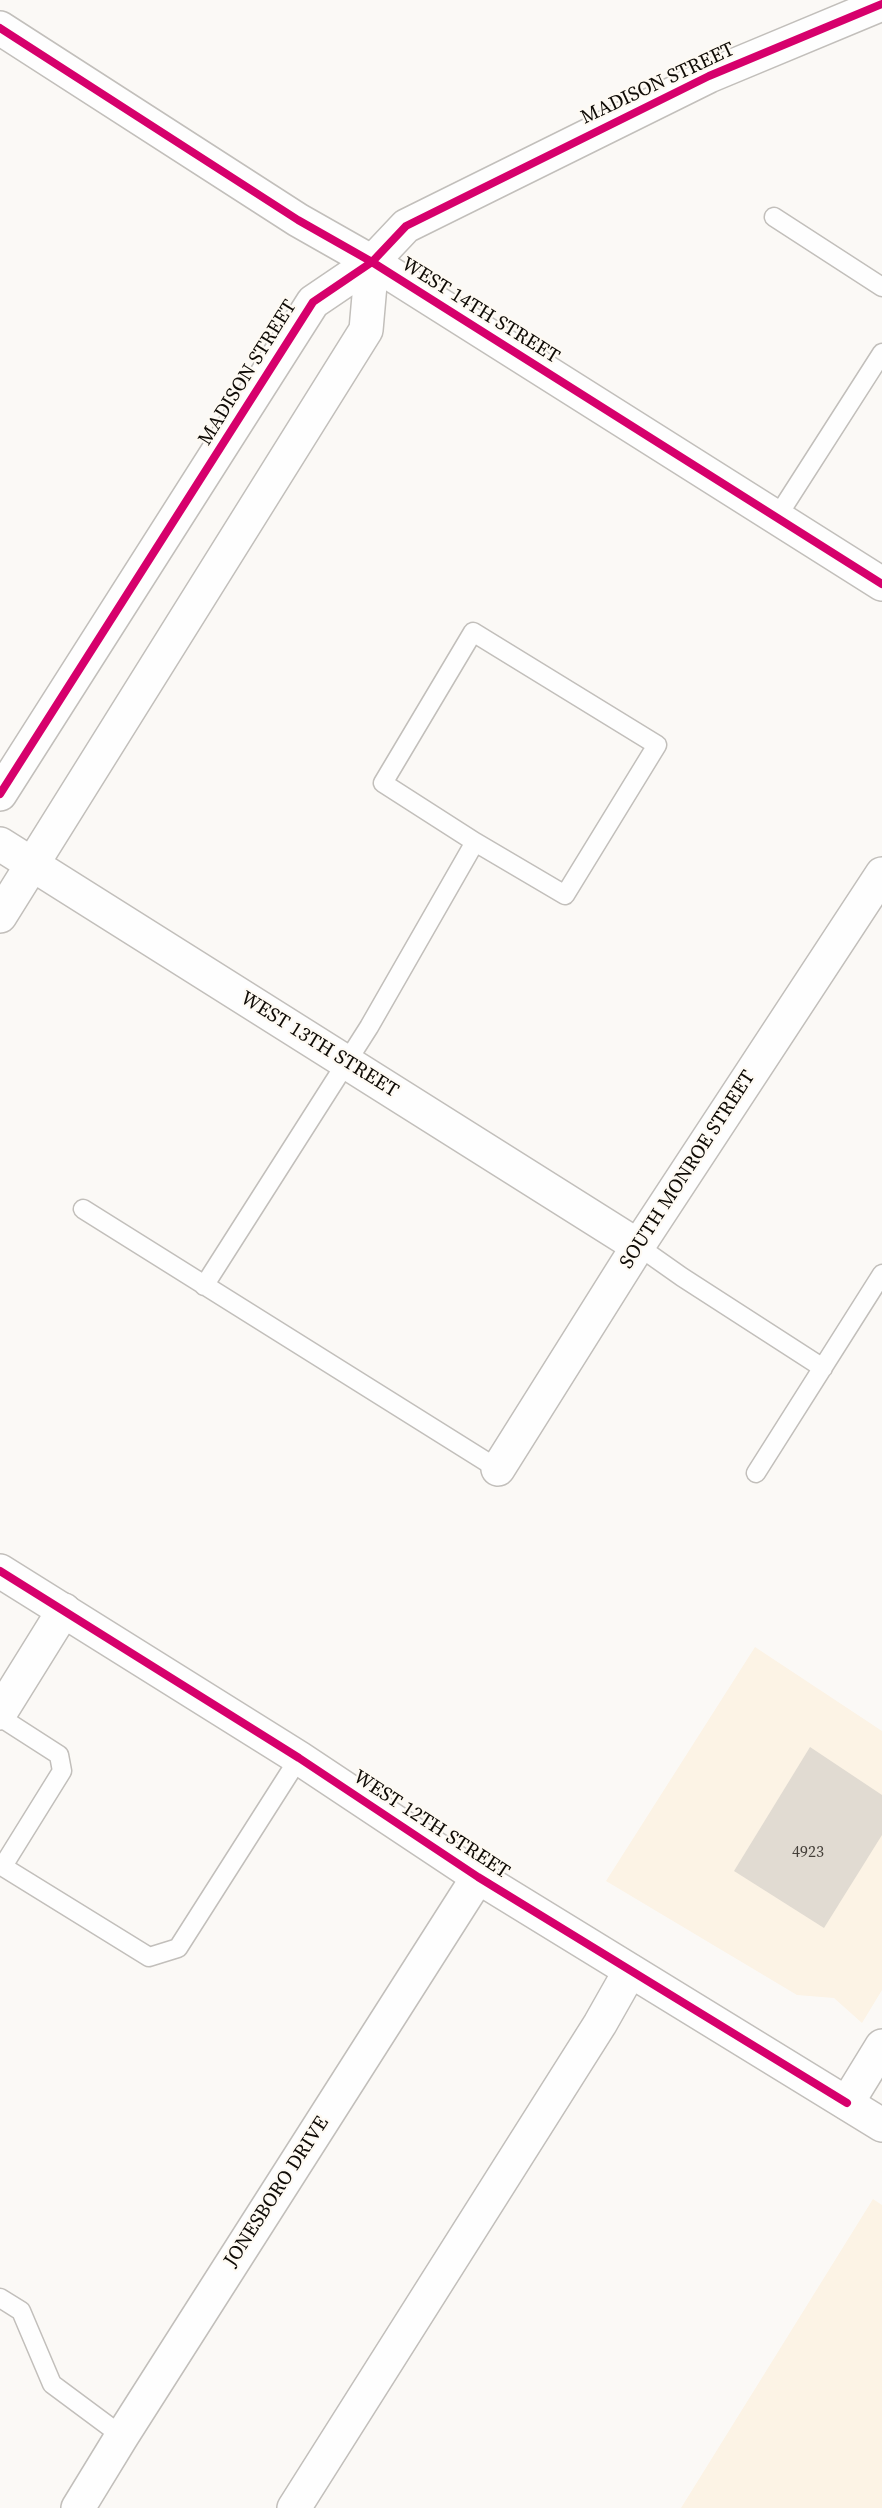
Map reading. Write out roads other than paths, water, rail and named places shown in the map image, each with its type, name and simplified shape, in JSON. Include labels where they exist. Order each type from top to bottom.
[{"type":"street","name":"MADISON STREET","points":[[0,794],[313,302],[372,262],[406,226],[709,76],[882,4]]},
{"type":"street","name":"WEST 14TH STREET","points":[[0,28],[298,220],[372,262],[882,584]]},
{"type":"street","points":[[0,916],[366,330],[372,262]]},
{"type":"street","name":"WEST 13TH STREET","points":[[0,844],[638,1245]]},
{"type":"street","name":"SOUTH MONROE STREET","points":[[498,1468],[638,1245],[882,874]]},
{"type":"street","name":"WEST 12TH STREET","points":[[0,1571],[299,1758],[478,1877],[882,2126]]},
{"type":"street","points":[[0,1715],[64,1610]]},
{"type":"street","name":"JONESBORO DRIVE","points":[[78,2508],[478,1877]]},
{"type":"street","points":[[294,2508],[600,2024],[630,1971]]},
{"type":"street","points":[[847,2103],[882,2046]]},
{"type":"lane","points":[[774,218],[882,287]]},
{"type":"lane","points":[[777,517],[882,353]]},
{"type":"lane","points":[[472,632],[657,745],[565,895],[475,842],[383,783],[472,632]]},
{"type":"lane","points":[[204,1286],[346,1063],[475,842]]},
{"type":"lane","points":[[83,1209],[498,1468]]},
{"type":"lane","points":[[638,1245],[682,1277],[824,1368]]},
{"type":"lane","points":[[756,1473],[882,1274]]},
{"type":"lane","points":[[0,1715],[59,1755],[62,1771],[2,1866],[149,1957],[178,1948],[299,1758]]},
{"type":"lane","points":[[0,2298],[21,2311],[52,2384],[122,2436]]}]
